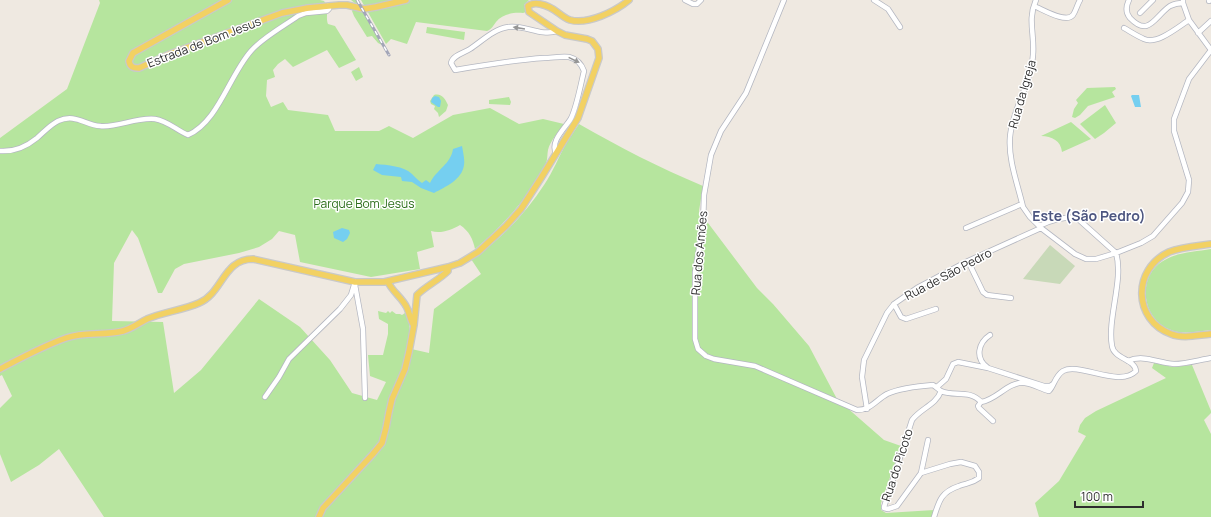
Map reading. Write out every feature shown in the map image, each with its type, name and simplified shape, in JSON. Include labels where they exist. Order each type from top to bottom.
[{"type":"main road","name":"Estrada de Bom Jesus","points":[[228,0],[133,53],[129,64],[135,68],[139,68],[170,54],[282,13],[299,9],[347,5],[364,9],[376,8],[406,0]]},
{"type":"main road","points":[[0,369],[67,338],[94,333],[105,334],[124,331],[147,319],[198,304],[210,296],[231,267],[244,259],[253,259],[355,282],[388,282],[460,263],[478,252],[506,226],[529,196],[578,118],[599,58],[598,49],[592,42],[587,39],[565,35],[557,31],[529,12],[528,6],[531,4],[547,5],[568,19],[580,20],[609,13],[629,0]]},
{"type":"main road","points":[[1211,244],[1180,249],[1169,252],[1159,258],[1150,266],[1146,274],[1142,290],[1143,304],[1147,313],[1160,329],[1170,334],[1182,336],[1211,334]]},
{"type":"main road","points":[[319,517],[323,508],[382,443],[392,399],[405,369],[414,325],[417,295],[448,271],[448,267]]},
{"type":"main road","points":[[388,282],[406,306],[414,325]]},
{"type":"street","points":[[685,0],[693,4],[697,4],[701,0]]},
{"type":"street","name":"Rua dos Amões","points":[[784,0],[746,93],[721,131],[711,155],[704,195],[702,233],[695,272],[695,339],[701,353],[714,359],[755,366],[852,409],[866,409]]},
{"type":"street","points":[[874,0],[888,10],[900,27]]},
{"type":"street","name":"Rua da Igreja","points":[[1036,0],[1031,15],[1033,54],[1031,67],[1013,122],[1010,137],[1010,152],[1022,204],[1026,212],[1040,227],[1075,254],[1086,259],[1096,259],[1141,243],[1153,236],[1182,203],[1188,192],[1189,180],[1174,131],[1174,119],[1189,79],[1211,50]]},
{"type":"street","points":[[1034,6],[1065,18],[1072,15],[1080,0]]},
{"type":"street","points":[[1129,0],[1126,6],[1128,16],[1142,26],[1146,27],[1170,6],[1183,1],[1189,20],[1211,50]]},
{"type":"street","points":[[1140,13],[1153,0]]},
{"type":"street","name":"Estrada de Bom Jesus","points":[[0,151],[8,151],[29,144],[47,128],[58,121],[68,118],[86,121],[99,126],[110,126],[130,121],[154,119],[165,122],[188,135],[195,132],[201,128],[214,111],[231,80],[252,50],[298,16],[327,11],[329,9],[328,6]]},
{"type":"street","points":[[1124,28],[1144,39],[1153,40],[1160,38],[1189,20]]},
{"type":"street","points":[[1198,33],[1211,21]]},
{"type":"street","points":[[556,153],[554,149],[555,144],[573,112],[584,71],[581,64],[568,57],[536,58],[455,70],[450,63],[454,57],[470,49],[496,32],[508,27],[548,32],[557,31]]},
{"type":"street","points":[[966,228],[1022,204]]},
{"type":"street","name":"Rua de São Pedro","points":[[866,409],[862,376],[864,360],[887,314],[894,304],[917,288],[968,261],[1040,227],[1047,222],[1070,217],[1077,218],[1116,253]]},
{"type":"street","points":[[993,421],[978,406],[981,402],[991,399],[1013,385],[1023,383],[1050,391],[1059,374],[1069,369],[1118,377],[1134,373],[1136,369],[1128,361],[1116,355],[1111,345],[1118,267],[1116,253]]},
{"type":"street","points":[[968,261],[983,292],[987,295],[1011,298]]},
{"type":"street","points":[[265,397],[280,377],[289,359],[340,309],[351,295],[355,282]]},
{"type":"street","points":[[355,282],[363,329],[365,398]]},
{"type":"street","points":[[894,304],[901,318],[906,319],[936,309]]},
{"type":"street","points":[[988,368],[981,361],[979,350],[983,340],[990,336]]},
{"type":"street","points":[[1128,361],[1132,359],[1149,359],[1174,364],[1211,358]]},
{"type":"street","points":[[937,387],[946,379],[953,364],[955,363],[988,368],[1044,386],[1050,386],[1053,384]]},
{"type":"street","points":[[866,409],[887,394],[927,385],[933,385],[941,391],[950,393],[966,393],[980,400],[981,402]]},
{"type":"street","name":"Rua do Picoto","points":[[934,517],[940,498],[951,489],[960,485],[974,482],[979,478],[980,472],[975,466],[961,462],[920,473],[897,506],[888,510],[884,508],[886,497],[912,420],[916,415],[936,401],[941,391]]},
{"type":"street","points":[[920,473],[928,440]]},
{"type":"green space","name":"Parque Bom Jesus","points":[[99,0],[324,1],[327,7],[328,24],[335,26],[356,60],[339,68],[327,50],[293,67],[285,59],[273,70],[275,77],[267,80],[266,96],[271,107],[283,102],[288,110],[328,115],[335,131],[379,131],[389,126],[413,138],[453,115],[490,108],[519,124],[543,119],[564,124],[551,143],[548,150],[546,163],[531,189],[505,221],[475,249],[470,236],[460,225],[446,231],[431,231],[434,247],[417,252],[420,269],[371,277],[300,262],[295,235],[279,231],[272,239],[259,247],[239,253],[184,264],[175,269],[162,293],[158,293],[138,238],[132,230],[114,263],[112,321],[163,322],[174,393],[201,370],[259,299],[300,327],[330,360],[352,393],[377,400],[386,382],[370,376],[368,355],[383,355],[388,334],[388,324],[379,319],[378,311],[386,313],[388,311],[390,313],[392,311],[396,314],[402,315],[405,313],[410,326],[410,335],[407,348],[429,353],[434,309],[481,274],[471,259],[502,235],[537,196],[567,142],[579,124],[640,157],[703,186],[699,211],[757,288],[773,304],[809,346],[837,399],[884,440],[901,446],[881,503],[881,510],[886,513],[934,510],[933,517],[104,517],[59,449],[39,465],[11,482],[0,454],[0,408],[12,396],[2,375],[0,376],[0,138],[67,89],[100,3]]},
{"type":"green space","points":[[351,0],[356,0],[382,45],[372,36],[367,37],[354,16],[352,11],[356,4]]},
{"type":"green space","points":[[361,0],[529,0],[524,5],[526,12],[505,15],[487,31],[416,22],[407,44],[391,39],[386,44]]},
{"type":"green space","points":[[427,27],[465,32],[464,40],[426,33]]},
{"type":"green space","points":[[359,67],[363,77],[356,81],[351,72]]},
{"type":"green space","points":[[1115,87],[1116,89],[1112,92],[1115,97],[1088,106],[1080,115],[1075,118],[1072,117],[1074,109],[1078,103],[1076,100],[1087,88]]},
{"type":"green space","points":[[434,95],[441,96],[448,105],[446,111],[439,117],[438,113],[434,109],[435,106],[431,104],[430,101]]},
{"type":"green space","points":[[509,97],[511,102],[510,105],[489,104],[489,100]]},
{"type":"green space","points":[[1105,105],[1116,123],[1095,139],[1080,124]]},
{"type":"green space","points":[[1071,122],[1091,139],[1062,152],[1058,142],[1052,138],[1041,136]]},
{"type":"green space","points":[[1050,245],[1075,266],[1060,284],[1023,279]]},
{"type":"green space","points":[[1211,249],[1211,330],[1181,332],[1171,330],[1161,325],[1149,308],[1146,298],[1146,287],[1154,268],[1168,258],[1174,256]]},
{"type":"green space","points":[[1154,363],[1173,367],[1192,365],[1211,411],[1211,413],[1204,420],[1211,434],[1211,517],[1039,517],[1035,503],[1059,481],[1086,436],[1078,432],[1080,425],[1085,418],[1096,411],[1166,378],[1152,368]]},
{"type":"water","points":[[1139,95],[1141,107],[1135,107],[1131,96]]},
{"type":"water","points":[[435,96],[439,97],[441,101],[440,107],[431,102],[432,98]]},
{"type":"water","points":[[462,146],[464,156],[463,170],[457,179],[434,193],[421,188],[412,182],[402,181],[401,177],[382,175],[373,170],[376,164],[395,166],[409,171],[422,183],[426,180],[430,183],[449,159],[453,149]]},
{"type":"water","points":[[342,228],[349,230],[350,233],[347,239],[343,242],[334,238],[333,232]]},
{"type":"railway","points":[[357,0],[389,55]]},
{"type":"district","name":"Este (São Pedro)","points":[[1089,215]]}]
